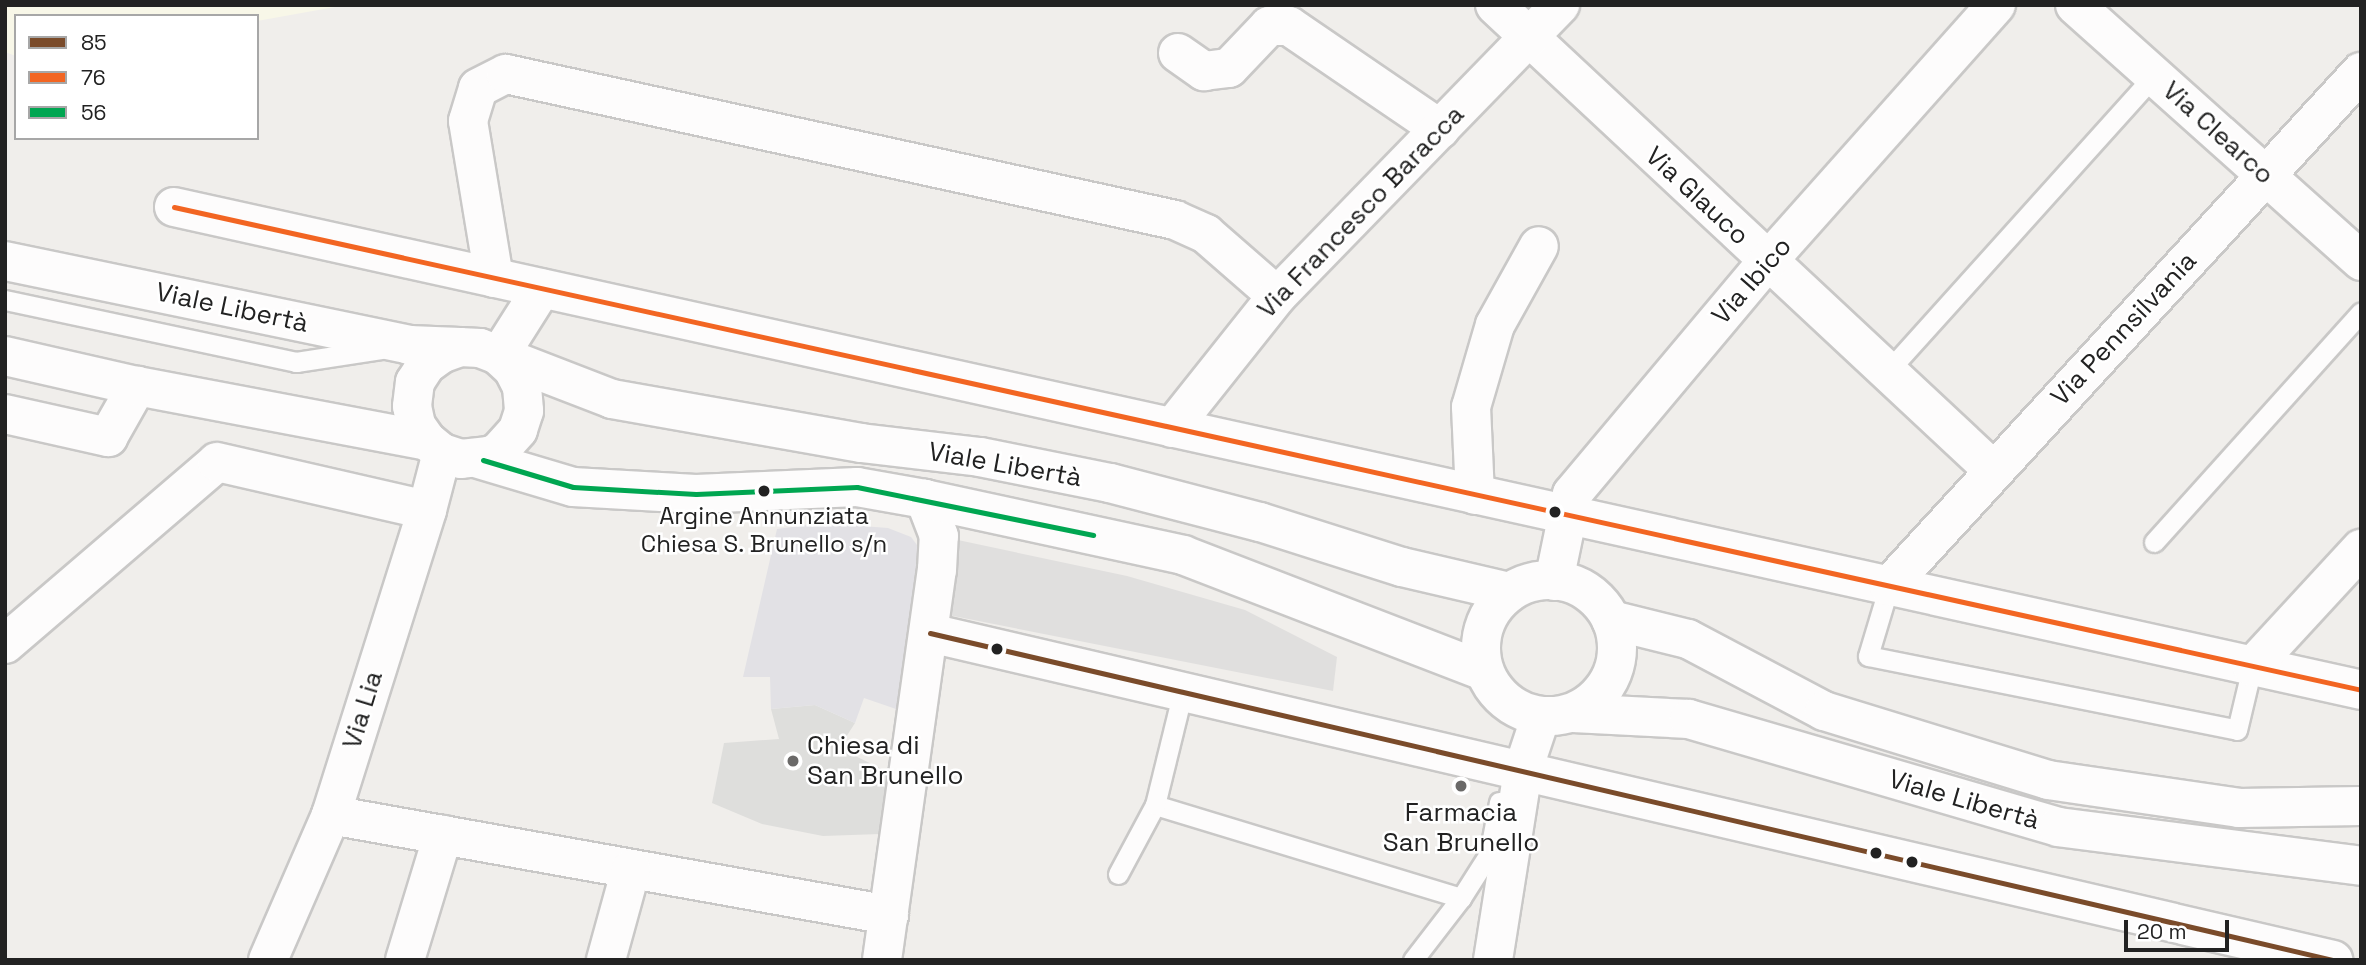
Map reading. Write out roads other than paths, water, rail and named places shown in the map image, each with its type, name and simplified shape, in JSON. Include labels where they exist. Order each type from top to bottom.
[{"type":"street","name":"Via Glauco","points":[[1495,5],[1767,262],[1889,370],[1993,470]]},
{"type":"street","name":"Via Francesco Baracca","points":[[1172,428],[1277,296],[1560,5]]},
{"type":"street","name":"Via Ibico","points":[[1555,581],[1572,494],[1767,262],[1996,5]]},
{"type":"street","name":"Via Clearco","points":[[2075,5],[2361,261]]},
{"type":"street","points":[[1178,53],[1204,71],[1229,68],[1269,26],[1289,26],[1440,129]]},
{"type":"street","name":"Via Pennsilvania","points":[[1889,586],[2361,72]]},
{"type":"street","points":[[494,278],[468,121],[478,88],[506,74],[1175,220],[1206,234],[1277,296]]},
{"type":"street","points":[[174,207],[2361,690]]},
{"type":"street","points":[[1475,495],[1471,407],[1495,326],[1539,246]]},
{"type":"street","name":"Viale Libertà","points":[[5,261],[410,345],[480,348],[612,399],[861,443],[980,457],[1110,482],[1261,522],[1402,567],[1509,592]]},
{"type":"street","points":[[479,458],[498,452],[512,438],[524,411],[518,378],[499,356],[542,288]]},
{"type":"street","points":[[434,447],[413,416],[415,382],[433,359],[460,347]]},
{"type":"street","name":"Viale Libertà","points":[[5,356],[434,447],[461,459],[479,458],[573,487],[696,494],[857,487],[925,499],[1183,555],[1484,671],[1506,702],[1522,711],[1689,719],[2058,827],[2361,866]]},
{"type":"street","points":[[5,414],[108,437],[137,386]]},
{"type":"street","name":"Via Lia","points":[[268,960],[331,815],[427,510],[434,447]]},
{"type":"street","points":[[5,644],[217,463],[427,510]]},
{"type":"street","points":[[882,960],[930,633],[939,536],[925,499]]},
{"type":"street","points":[[2252,667],[2361,549]]},
{"type":"street","points":[[1484,671],[1480,649],[1483,627],[1493,608],[1509,592],[1531,582],[1555,581],[1588,593],[1611,620],[1617,642],[1615,664],[1607,684],[1593,701],[1557,714],[1515,769],[1499,957]]},
{"type":"street","name":"Viale Libertà","points":[[1611,620],[1688,639],[1824,711],[2048,780],[2239,808],[2361,806]]},
{"type":"street","points":[[930,633],[2333,960]]},
{"type":"street","points":[[331,815],[888,915]]},
{"type":"street","points":[[405,960],[443,835]]},
{"type":"street","points":[[606,960],[631,869]]},
{"type":"lane","points":[[1889,370],[2154,76]]},
{"type":"lane","points":[[5,300],[296,362],[410,345]]},
{"type":"lane","points":[[2154,542],[2361,312]]},
{"type":"lane","points":[[1889,586],[1868,656],[2238,730],[2252,667]]},
{"type":"lane","points":[[1118,874],[1155,805],[1184,691]]},
{"type":"lane","points":[[1413,960],[1461,898],[1489,854],[1515,769]]},
{"type":"lane","points":[[1155,805],[1461,898]]},
{"type":"place","name":"Argine Annunziata Chiesa S. Brunello s/n","points":[[764,491]]},
{"type":"place","name":"Chiesa di San Brunello","points":[[793,761]]},
{"type":"place","name":"Farmacia San Brunello","points":[[1461,786]]}]
